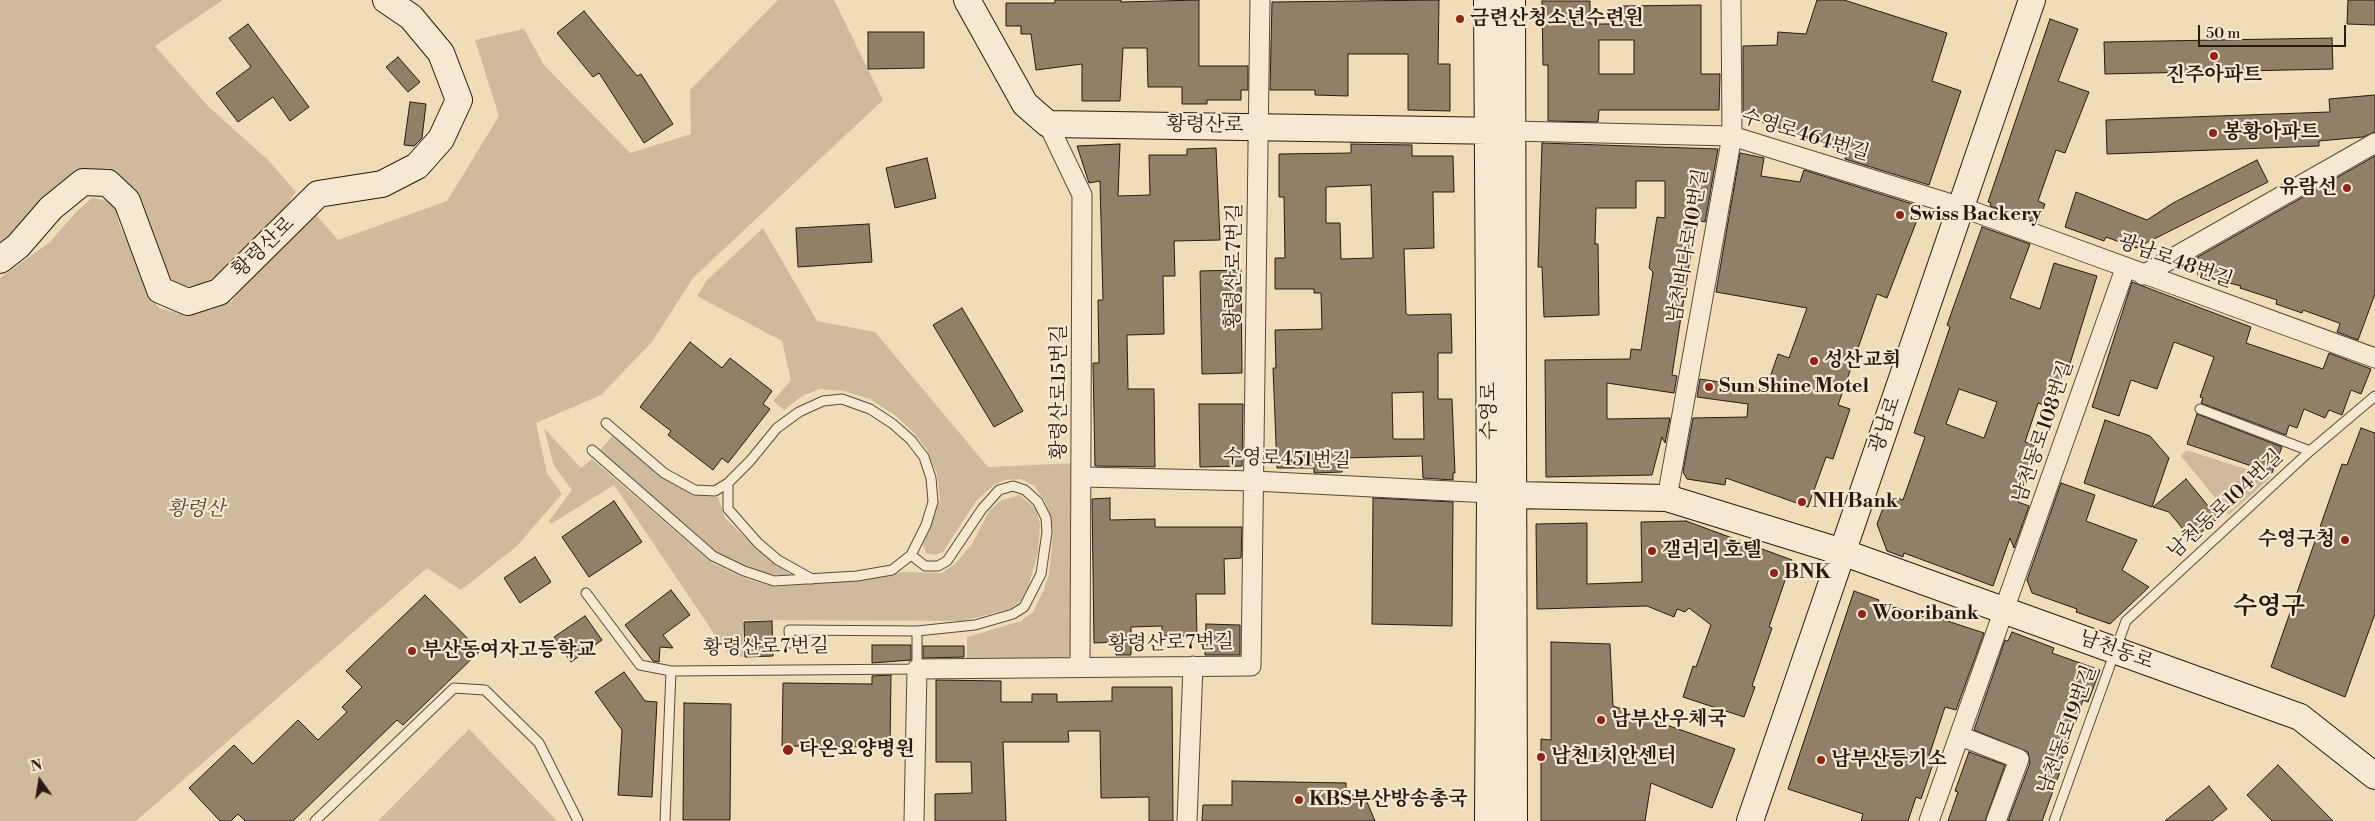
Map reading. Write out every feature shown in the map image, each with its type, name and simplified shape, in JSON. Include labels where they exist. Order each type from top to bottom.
[{"type":"street","name":"황령산로","points":[[0,260],[18,246],[51,208],[83,182],[108,183],[127,201],[160,290],[188,302],[219,292],[318,194],[382,184],[417,166],[441,139],[459,100],[441,53],[412,17],[386,0]]},
{"type":"street","points":[[967,0],[1025,104],[1048,124]]},
{"type":"street","name":"황령산로7번길","points":[[917,669],[1251,666],[1260,127],[1260,0]]},
{"type":"street","name":"수영로","points":[[1487,0],[1500,131],[1502,494],[1514,821]]},
{"type":"street","name":"수영로","points":[[1500,131],[1512,0]]},
{"type":"street","name":"남천바다로10번길","points":[[1667,498],[1732,136],[1731,0]]},
{"type":"street","name":"광남로","points":[[1750,821],[2032,0]]},
{"type":"street","name":"황령산로","points":[[1048,124],[1500,131]]},
{"type":"street","name":"황령산로15번길","points":[[1048,124],[1082,195],[1080,667]]},
{"type":"street","name":"수영로464번길","points":[[1500,131],[1732,136],[1961,207]]},
{"type":"street","points":[[2143,275],[2375,142]]},
{"type":"street","name":"광남로48번길","points":[[1961,207],[2124,269],[2375,358]]},
{"type":"street","name":"남천동로108번길","points":[[1929,821],[2005,611],[2124,269]]},
{"type":"street","name":"수영로451번길","points":[[1082,477],[1254,481],[1502,494]]},
{"type":"street","points":[[1502,494],[1667,498],[1842,552]]},
{"type":"street","name":"수영로","points":[[1488,821],[1502,494]]},
{"type":"street","name":"남천동로","points":[[1842,552],[2300,716],[2375,776]]},
{"type":"street","points":[[1188,821],[1193,666]]},
{"type":"street","points":[[914,821],[917,669]]},
{"type":"street","points":[[1960,736],[2019,759],[1996,821]]},
{"type":"lane","name":"남천동로104번길","points":[[2115,650],[2126,621],[2310,451],[2375,396]]},
{"type":"lane","points":[[592,450],[712,556],[744,571],[774,581],[857,576],[892,570],[911,555],[926,525],[933,502],[931,478],[924,456],[911,440],[893,424],[870,408],[842,399],[823,400],[799,412],[778,428],[728,483],[715,491],[695,490],[664,473],[606,423]]},
{"type":"lane","points":[[2200,409],[2310,451]]},
{"type":"lane","points":[[728,483],[728,509],[758,543],[778,560],[812,579]]},
{"type":"lane","points":[[790,643],[789,630],[917,631],[975,624],[1013,614],[1024,607],[1041,574],[1047,532],[1046,518],[1038,502],[1025,490],[1013,486],[999,490],[982,509],[947,561],[938,566],[925,566],[911,555]]},
{"type":"lane","name":"황령산로7번길","points":[[586,593],[640,665],[671,671],[917,669]]},
{"type":"lane","points":[[917,631],[917,669]]},
{"type":"lane","name":"남천동로19번길","points":[[2054,821],[2115,650]]},
{"type":"lane","points":[[665,821],[671,671]]},
{"type":"lane","points":[[315,821],[454,688],[485,690],[539,743],[578,821]]},
{"type":"green space","points":[[0,0],[223,0],[155,46],[208,106],[269,161],[296,192],[277,219],[225,271],[202,284],[180,287],[163,273],[161,253],[135,208],[128,186],[108,168],[80,174],[49,192],[23,225],[0,244]]},
{"type":"green space","name":"황령산","points":[[778,0],[834,0],[883,100],[693,278],[652,342],[601,395],[536,423],[547,473],[562,494],[516,547],[461,590],[427,568],[136,821],[0,821],[0,278],[50,242],[77,211],[92,198],[114,202],[120,227],[140,266],[146,292],[159,308],[185,315],[210,310],[232,301],[253,269],[312,210],[338,240],[447,201],[499,116],[475,40],[524,29],[544,65],[630,153],[691,134],[690,90]]},
{"type":"green space","points":[[763,228],[817,321],[875,332],[988,467],[1078,463],[1077,650],[1065,661],[967,660],[967,637],[1021,621],[1033,612],[1044,589],[1049,574],[1053,532],[1051,517],[1045,501],[1034,486],[1021,479],[1005,480],[994,485],[976,501],[943,552],[934,555],[926,553],[923,545],[940,499],[937,474],[927,450],[915,434],[896,416],[870,399],[844,391],[820,389],[802,396],[784,410],[773,401],[791,380],[782,341],[697,296],[707,280]]},
{"type":"green space","points":[[544,428],[581,468],[592,459],[712,563],[747,579],[775,587],[867,579],[902,572],[942,573],[955,564],[972,544],[990,510],[1000,501],[1019,495],[1036,509],[1040,524],[1038,553],[1028,587],[1021,600],[1010,609],[962,621],[743,620],[743,657],[729,656],[614,485],[551,524],[549,521],[572,490],[554,466]]},
{"type":"green space","points":[[615,433],[665,477],[695,495],[718,497],[725,518],[755,547],[791,575],[769,575],[742,566],[716,551],[599,451]]},
{"type":"green space","points":[[2186,450],[2271,477],[2229,515],[2181,456]]},
{"type":"green space","points":[[469,729],[557,821],[378,821]]},
{"type":"building","points":[[1055,0],[1121,0],[1121,2],[1199,0],[1199,66],[1248,66],[1248,90],[1241,90],[1241,100],[1207,100],[1207,104],[1182,104],[1182,87],[1148,87],[1147,48],[1123,48],[1120,101],[1082,101],[1082,64],[1036,70],[1031,34],[1021,34],[1021,26],[1006,26],[1006,3],[1055,3]]},
{"type":"building","points":[[1439,0],[1438,64],[1450,64],[1450,111],[1408,110],[1408,54],[1348,54],[1348,96],[1315,95],[1315,90],[1270,90],[1272,2]]},
{"type":"building","points":[[1817,0],[1844,0],[1947,33],[1932,81],[1961,91],[1929,185],[1845,159],[1847,152],[1764,123],[1743,113],[1743,46],[1777,45],[1778,32],[1806,34]]},
{"type":"building","points":[[2348,0],[2375,0],[2375,25],[2347,24]]},
{"type":"building","points":[[1542,1],[1590,1],[1590,24],[1623,24],[1623,6],[1701,5],[1701,74],[1720,74],[1719,110],[1599,110],[1598,122],[1548,121],[1548,65],[1543,65]],"holes":[[[1599,40],[1634,40],[1634,74],[1599,74]]]},
{"type":"building","points":[[584,11],[637,76],[641,74],[673,124],[644,143],[599,73],[593,77],[557,33]]},
{"type":"building","points":[[2050,19],[2078,29],[2058,81],[2089,92],[2065,153],[2056,150],[2038,201],[2045,204],[2038,223],[1990,206],[1991,203],[1988,202]]},
{"type":"building","points":[[248,24],[309,107],[290,121],[273,97],[238,122],[216,93],[251,67],[229,38]]},
{"type":"building","points":[[868,32],[924,32],[924,68],[868,69]]},
{"type":"building","name":"진주아파트","points":[[2332,38],[2333,69],[2105,74],[2104,42]]},
{"type":"building","points":[[398,57],[420,82],[408,92],[386,67]]},
{"type":"building","name":"봉황아파트","points":[[2375,95],[2375,132],[2363,137],[2319,141],[2319,146],[2107,154],[2106,120],[2330,112],[2329,99]]},
{"type":"building","points":[[410,102],[426,104],[422,138],[414,146],[404,145]]},
{"type":"building","points":[[1542,143],[1718,149],[1705,222],[1696,220],[1672,375],[1677,376],[1674,393],[1607,383],[1607,419],[1670,418],[1665,443],[1662,437],[1652,475],[1546,477],[1545,360],[1630,359],[1631,349],[1641,350],[1653,272],[1649,268],[1657,217],[1665,218],[1665,181],[1636,181],[1636,208],[1596,208],[1595,244],[1598,244],[1599,315],[1544,317],[1542,267],[1538,267]]},
{"type":"building","points":[[1120,144],[1118,196],[1150,195],[1149,155],[1187,155],[1187,149],[1216,148],[1220,240],[1174,241],[1175,276],[1163,276],[1164,334],[1127,335],[1128,389],[1154,389],[1155,467],[1095,466],[1093,363],[1099,363],[1098,300],[1103,300],[1100,181],[1089,183],[1077,146]]},
{"type":"building","points":[[1351,144],[1412,145],[1412,156],[1453,156],[1454,192],[1433,192],[1434,248],[1404,249],[1406,313],[1408,315],[1451,314],[1452,353],[1438,353],[1438,399],[1452,399],[1455,473],[1453,473],[1453,480],[1423,478],[1422,456],[1342,458],[1342,472],[1314,473],[1314,468],[1277,468],[1273,368],[1276,368],[1275,330],[1322,329],[1321,293],[1314,293],[1314,289],[1275,289],[1275,258],[1285,258],[1284,197],[1279,197],[1279,154],[1351,153]],"holes":[[[1371,185],[1373,258],[1341,259],[1340,223],[1326,223],[1326,187]],[[1423,392],[1424,439],[1393,439],[1392,393]]]},
{"type":"building","points":[[1740,153],[1764,158],[1761,176],[1800,182],[1804,170],[1922,207],[1887,298],[1877,294],[1838,405],[1850,409],[1833,459],[1826,457],[1808,507],[1726,478],[1725,485],[1687,479],[1683,472],[1693,418],[1747,417],[1748,404],[1697,397],[1700,379],[1766,389],[1778,354],[1789,358],[1807,308],[1716,292]]},
{"type":"building","points":[[2375,156],[2375,294],[2358,340],[2337,332],[2339,323],[2303,310],[2302,313],[2276,304],[2277,300],[2240,288],[2241,286],[2198,275],[2196,258]]},
{"type":"building","points":[[927,158],[936,198],[895,208],[886,168]]},
{"type":"building","points":[[2257,160],[2268,182],[2136,248],[2106,237],[2104,241],[2065,227],[2076,192],[2147,220],[2173,203]]},
{"type":"building","points":[[869,224],[872,262],[798,267],[796,228]]},
{"type":"building","points":[[1982,227],[2030,244],[2010,298],[2040,309],[2054,263],[2097,276],[2068,370],[2064,369],[2050,407],[2038,403],[2025,442],[2036,446],[2018,502],[2029,506],[2014,548],[2010,538],[1993,586],[1904,553],[1903,557],[1887,551],[1877,524],[1888,495],[1903,500],[1925,437],[1914,433],[1950,327],[1947,325]],"holes":[[[1959,389],[1997,402],[1984,438],[1946,424]]]},
{"type":"building","points":[[1241,270],[1242,373],[1202,374],[1200,271]]},
{"type":"building","points":[[2132,282],[2251,327],[2246,343],[2323,369],[2329,353],[2371,369],[2361,394],[2351,390],[2342,415],[2329,410],[2325,418],[2304,409],[2297,428],[2289,425],[2286,435],[2201,403],[2203,398],[2200,397],[2214,357],[2174,342],[2157,389],[2131,380],[2119,416],[2092,407]]},
{"type":"building","points":[[962,308],[1023,411],[994,427],[933,325]]},
{"type":"building","points":[[690,342],[722,368],[730,358],[772,391],[763,404],[770,409],[728,463],[722,458],[713,470],[668,435],[671,431],[640,407]]},
{"type":"building","points":[[1199,404],[1243,404],[1242,466],[1200,467]]},
{"type":"building","points":[[2197,414],[2282,447],[2272,473],[2187,444]]},
{"type":"building","points":[[2105,420],[2150,436],[2169,458],[2152,507],[2084,483]]},
{"type":"building","name":"수영구청","points":[[2361,428],[2375,433],[2375,614],[2345,697],[2271,667],[2342,464],[2347,465]]},
{"type":"building","points":[[2186,479],[2218,518],[2192,540],[2169,512],[2153,507]]},
{"type":"building","points":[[2061,483],[2095,495],[2086,521],[2137,540],[2122,570],[2149,587],[2110,624],[2076,612],[2077,609],[2032,593],[2027,580]]},
{"type":"building","points":[[1110,498],[1110,520],[1155,519],[1155,527],[1242,527],[1241,558],[1224,559],[1225,594],[1196,594],[1197,636],[1162,636],[1162,626],[1131,627],[1131,655],[1116,655],[1116,642],[1094,643],[1092,499]]},
{"type":"building","points":[[1373,498],[1453,502],[1452,626],[1372,624]]},
{"type":"building","points":[[614,501],[642,542],[589,577],[562,537]]},
{"type":"building","points":[[1686,521],[1792,560],[1769,627],[1772,628],[1752,686],[1755,687],[1744,717],[1683,697],[1693,666],[1696,667],[1711,625],[1689,608],[1685,612],[1677,609],[1674,617],[1647,606],[1537,609],[1536,524],[1587,523],[1587,584],[1642,582],[1641,522]]},
{"type":"building","points":[[535,557],[551,582],[520,603],[504,578]]},
{"type":"building","points":[[671,590],[690,615],[663,635],[673,648],[660,647],[659,662],[653,661],[625,625]]},
{"type":"building","points":[[1854,591],[1879,600],[1878,602],[1928,618],[1929,615],[1984,633],[1956,710],[1945,707],[1928,759],[1934,761],[1921,799],[1916,797],[1908,821],[1861,821],[1863,814],[1788,789]]},
{"type":"building","points":[[425,595],[480,651],[403,725],[397,720],[293,821],[245,821],[238,814],[231,821],[220,821],[189,788],[234,745],[253,764],[298,720],[318,740],[347,712],[342,707],[362,687],[346,671]]},
{"type":"building","points":[[585,616],[602,640],[571,662],[554,637]]},
{"type":"building","points":[[772,621],[773,656],[745,657],[744,622]]},
{"type":"building","points":[[1206,624],[1240,625],[1240,655],[1205,655]]},
{"type":"building","points":[[2012,632],[2054,648],[2052,653],[2100,670],[2088,702],[2083,700],[2042,821],[2008,821],[2030,763],[2028,752],[1974,730],[2005,640],[2008,641]]},
{"type":"building","name":"남부산우체국","points":[[1551,642],[1610,644],[1613,706],[1735,749],[1712,808],[1651,783],[1645,821],[1541,821],[1541,739],[1551,740]]},
{"type":"building","points":[[872,645],[911,645],[911,660],[872,663]]},
{"type":"building","points":[[923,646],[964,646],[964,657],[923,658]]},
{"type":"building","points":[[624,672],[645,701],[657,702],[652,797],[618,795],[622,730],[595,692]]},
{"type":"building","points":[[891,675],[890,747],[782,746],[783,683],[872,684],[872,676]]},
{"type":"building","points":[[936,680],[1001,681],[1001,702],[1032,702],[1032,694],[1057,694],[1057,702],[1112,701],[1112,687],[1172,687],[1173,821],[1149,821],[1149,797],[1101,798],[1100,731],[1068,731],[1069,742],[1003,742],[1006,821],[935,821],[935,794],[972,793],[971,762],[936,762]]},
{"type":"building","points":[[684,703],[731,704],[730,820],[683,820]]},
{"type":"building","points":[[1969,752],[2005,765],[1985,821],[1948,821],[1958,792],[1955,791]]},
{"type":"building","points":[[2278,765],[2333,821],[2272,821],[2247,795]]},
{"type":"building","name":"KBS부산방송총국","points":[[1232,781],[1346,783],[1346,795],[1364,795],[1375,821],[1202,821],[1203,805],[1232,805]]},
{"type":"building","points":[[2209,786],[2227,809],[2212,821],[2165,821]]},
{"type":"place","name":"금련산청소년수련원","points":[[1460,19]]},
{"type":"place","name":"진주아파트","points":[[2214,56]]},
{"type":"place","name":"봉황아파트","points":[[2213,133]]},
{"type":"place","name":"유람선","points":[[2347,188]]},
{"type":"place","name":"Swiss Backery","points":[[1900,215]]},
{"type":"place","name":"성산교회","points":[[1814,361]]},
{"type":"place","name":"Sun Shine Motel","points":[[1709,387]]},
{"type":"place","name":"NH Bank","points":[[1802,502]]},
{"type":"place","name":"수영구청","points":[[2345,540]]},
{"type":"place","name":"갤러리 호텔","points":[[1652,551]]},
{"type":"place","name":"BNK","points":[[1774,573]]},
{"type":"place","name":"Wooribank","points":[[1862,614]]},
{"type":"place","name":"부산동여자고등학교","points":[[412,651]]},
{"type":"place","name":"남부산우체국","points":[[1601,720]]},
{"type":"place","name":"다온요양병원","points":[[788,750]]},
{"type":"place","name":"남천1치안센터","points":[[1541,757]]},
{"type":"place","name":"남부산등기소","points":[[1821,760]]},
{"type":"place","name":"KBS부산방송총국","points":[[1299,800]]},
{"type":"district","name":"수영구","points":[[2269,608]]}]
